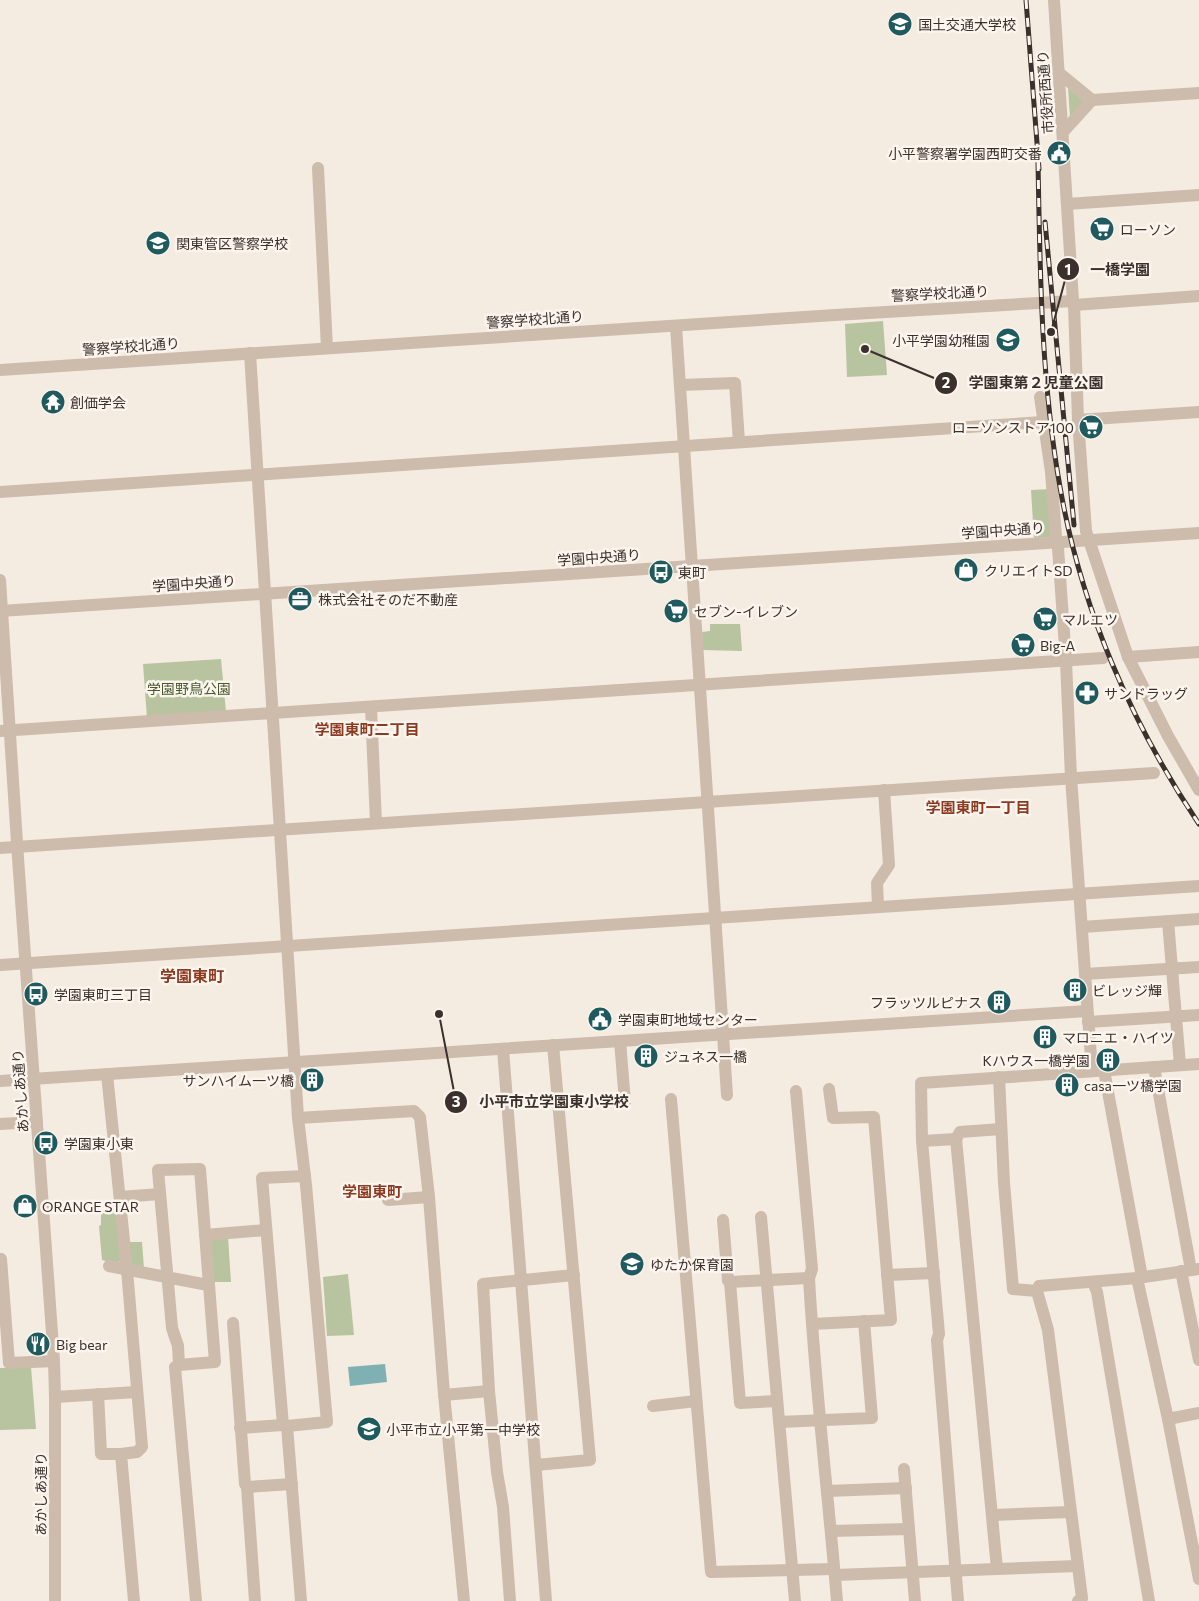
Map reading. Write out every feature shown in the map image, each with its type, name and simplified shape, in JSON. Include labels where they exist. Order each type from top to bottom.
[{"type":"street","name":"市役所西通り","points":[[1054,0],[1074,303],[1078,420],[1086,531],[1128,657],[1193,770],[1199,790]]},
{"type":"street","points":[[1059,73],[1092,100],[1199,93]]},
{"type":"street","points":[[1063,132],[1092,100]]},
{"type":"street","points":[[318,168],[327,348]]},
{"type":"street","points":[[1067,204],[1199,195]]},
{"type":"street","name":"警察学校北通り","points":[[0,370],[676,326],[1199,296]]},
{"type":"street","points":[[676,326],[727,1095]]},
{"type":"street","points":[[240,1428],[326,1422],[298,1118],[250,353]]},
{"type":"street","points":[[680,385],[736,383],[738,442]]},
{"type":"street","points":[[1040,396],[1051,472],[1058,548],[1066,661],[1071,777],[1088,1017],[1199,1579]]},
{"type":"street","points":[[1078,420],[1199,412]]},
{"type":"street","points":[[0,492],[1043,422]]},
{"type":"street","name":"学園中央通り","points":[[1,611],[1199,532]]},
{"type":"street","name":"あかしあ通り","points":[[0,580],[5,731],[17,847],[56,1397],[55,1601]]},
{"type":"street","points":[[1128,657],[1199,652]]},
{"type":"street","points":[[5,731],[1103,658]]},
{"type":"street","points":[[371,707],[376,823]]},
{"type":"street","points":[[0,848],[1154,773]]},
{"type":"street","points":[[878,908],[877,883],[889,865],[884,790]]},
{"type":"street","points":[[0,965],[1199,886]]},
{"type":"street","points":[[1082,927],[1199,919]]},
{"type":"street","points":[[1168,921],[1180,1065]]},
{"type":"street","points":[[1085,974],[1199,968]]},
{"type":"street","points":[[0,1081],[723,1035],[1088,1017],[1199,1015]]},
{"type":"street","points":[[620,1041],[625,1102]]},
{"type":"street","points":[[536,1465],[590,1460],[553,1045]]},
{"type":"street","points":[[503,1049],[546,1601]]},
{"type":"street","points":[[958,1601],[937,1340],[939,1334],[922,1141],[921,1082],[1199,1064]]},
{"type":"street","points":[[1154,1067],[1190,1270],[1198,1352]]},
{"type":"street","points":[[98,1394],[101,1454],[137,1452],[142,1447],[127,1270],[107,1074]]},
{"type":"street","points":[[999,1077],[1013,1290],[1037,1291]]},
{"type":"street","points":[[812,1324],[890,1320],[874,1117],[832,1118],[829,1089]]},
{"type":"street","points":[[796,1091],[812,1269],[809,1273],[812,1324],[837,1601]]},
{"type":"street","points":[[671,1099],[711,1572],[793,1570],[912,1573],[1077,1566]]},
{"type":"street","points":[[298,1118],[414,1111],[420,1117],[429,1197],[444,1395],[464,1601]]},
{"type":"street","points":[[0,1124],[37,1122]]},
{"type":"street","points":[[997,1569],[956,1139],[960,1132],[1001,1129]]},
{"type":"street","points":[[922,1141],[956,1139]]},
{"type":"street","points":[[196,1601],[175,1367],[178,1365],[178,1346],[172,1328],[158,1170],[200,1169],[214,1362]]},
{"type":"street","points":[[288,1601],[301,1601],[292,1484],[262,1178],[304,1176]]},
{"type":"street","points":[[120,1197],[160,1194]]},
{"type":"street","points":[[388,1200],[429,1197]]},
{"type":"street","points":[[761,1217],[795,1601]]},
{"type":"street","points":[[723,1220],[740,1403],[777,1401]]},
{"type":"street","points":[[205,1235],[266,1230]]},
{"type":"street","points":[[0,1259],[9,1363],[54,1361]]},
{"type":"street","points":[[109,1266],[208,1285]]},
{"type":"street","points":[[1078,1601],[1082,1598],[1048,1330],[1037,1291],[1039,1286],[1139,1278],[1190,1270]]},
{"type":"street","points":[[887,1275],[934,1273]]},
{"type":"street","points":[[510,1601],[489,1391],[483,1284],[574,1275]]},
{"type":"street","points":[[730,1282],[809,1278]]},
{"type":"street","points":[[1093,1282],[1097,1292],[1149,1601]]},
{"type":"street","points":[[779,1422],[872,1418],[864,1321]]},
{"type":"street","points":[[233,1323],[255,1601]]},
{"type":"street","points":[[178,1365],[237,1361]]},
{"type":"street","points":[[444,1395],[489,1391]]},
{"type":"street","points":[[56,1397],[137,1392]]},
{"type":"street","points":[[653,1406],[696,1401]]},
{"type":"street","points":[[1168,1418],[1199,1413]]},
{"type":"street","points":[[121,1454],[134,1601]]},
{"type":"street","points":[[904,1469],[915,1601]]},
{"type":"street","points":[[247,1487],[292,1484]]},
{"type":"street","points":[[827,1491],[906,1488]]},
{"type":"street","points":[[993,1515],[1070,1512]]},
{"type":"street","points":[[831,1531],[910,1529]]},
{"type":"green space","points":[[1068,88],[1084,101],[1070,117]]},
{"type":"green space","points":[[883,321],[887,375],[847,377],[845,324]]},
{"type":"green space","points":[[1052,489],[1056,537],[1034,538],[1031,490]]},
{"type":"green space","points":[[710,624],[740,624],[742,651],[703,650],[702,632],[710,631]]},
{"type":"green space","name":"学園野鳥公園","points":[[221,659],[226,712],[147,718],[143,664]]},
{"type":"green space","points":[[116,1212],[121,1260],[117,1264],[102,1260],[99,1226],[101,1225],[101,1213]]},
{"type":"green space","points":[[228,1237],[231,1282],[213,1282],[209,1243],[213,1238]]},
{"type":"green space","points":[[127,1242],[142,1242],[144,1269],[132,1267]]},
{"type":"green space","points":[[348,1274],[354,1335],[327,1336],[323,1277]]},
{"type":"green space","points":[[31,1367],[36,1429],[0,1430],[0,1368]]},
{"type":"water","points":[[385,1364],[387,1382],[350,1386],[348,1367]]},
{"type":"railway","points":[[1026,0],[1039,169]]},
{"type":"railway","points":[[1038,162],[1045,366],[1054,447],[1069,532],[1095,620],[1112,663],[1152,746],[1199,824]]},
{"type":"railway","points":[[1045,222],[1074,525]]},
{"type":"place","name":"国土交通大学校","points":[[900,24]]},
{"type":"place","name":"小平警察署学園西町交番","points":[[1059,153]]},
{"type":"place","name":"ローソン","points":[[1102,229]]},
{"type":"place","name":"関東管区警察学校","points":[[158,243]]},
{"type":"place","name":"一橋学園","points":[[1051,332]]},
{"type":"place","name":"小平学園幼稚園","points":[[1008,340]]},
{"type":"place","name":"学園東第２児童公園","points":[[865,349]]},
{"type":"place","name":"創価学会","points":[[53,402]]},
{"type":"place","name":"ローソンストア100","points":[[1091,427]]},
{"type":"place","name":"クリエイトSD","points":[[966,570]]},
{"type":"place","name":"東町","points":[[661,572]]},
{"type":"place","name":"株式会社そのだ不動産","points":[[300,599]]},
{"type":"place","name":"セブン-イレブン","points":[[676,611]]},
{"type":"place","name":"マルエツ","points":[[1045,619]]},
{"type":"place","name":"Big-A","points":[[1023,645]]},
{"type":"place","name":"サンドラッグ","points":[[1087,693]]},
{"type":"place","name":"ビレッジ輝","points":[[1075,990]]},
{"type":"place","name":"学園東町三丁目","points":[[36,994]]},
{"type":"place","name":"フラッツルピナス","points":[[999,1002]]},
{"type":"place","name":"小平市立学園東小学校","points":[[439,1014]]},
{"type":"place","name":"学園東町地域センター","points":[[600,1019]]},
{"type":"place","name":"マロニエ・ハイツ","points":[[1045,1037]]},
{"type":"place","name":"ジュネス一橋","points":[[646,1056]]},
{"type":"place","name":"Kハウス一橋学園","points":[[1108,1060]]},
{"type":"place","name":"サンハイム一ツ橋","points":[[312,1080]]},
{"type":"place","name":"casa一ツ橋学園","points":[[1067,1085]]},
{"type":"place","name":"学園東小東","points":[[46,1143]]},
{"type":"place","name":"ORANGE STAR","points":[[25,1206]]},
{"type":"place","name":"ゆたか保育園","points":[[632,1264]]},
{"type":"place","name":"Big bear","points":[[38,1344]]},
{"type":"place","name":"小平市立小平第一中学校","points":[[369,1429]]},
{"type":"district","name":"学園東町二丁目","points":[[367,729]]},
{"type":"district","name":"学園東町一丁目","points":[[978,807]]},
{"type":"district","name":"学園東町","points":[[192,975]]},
{"type":"district","name":"学園東町","points":[[372,1191]]}]
